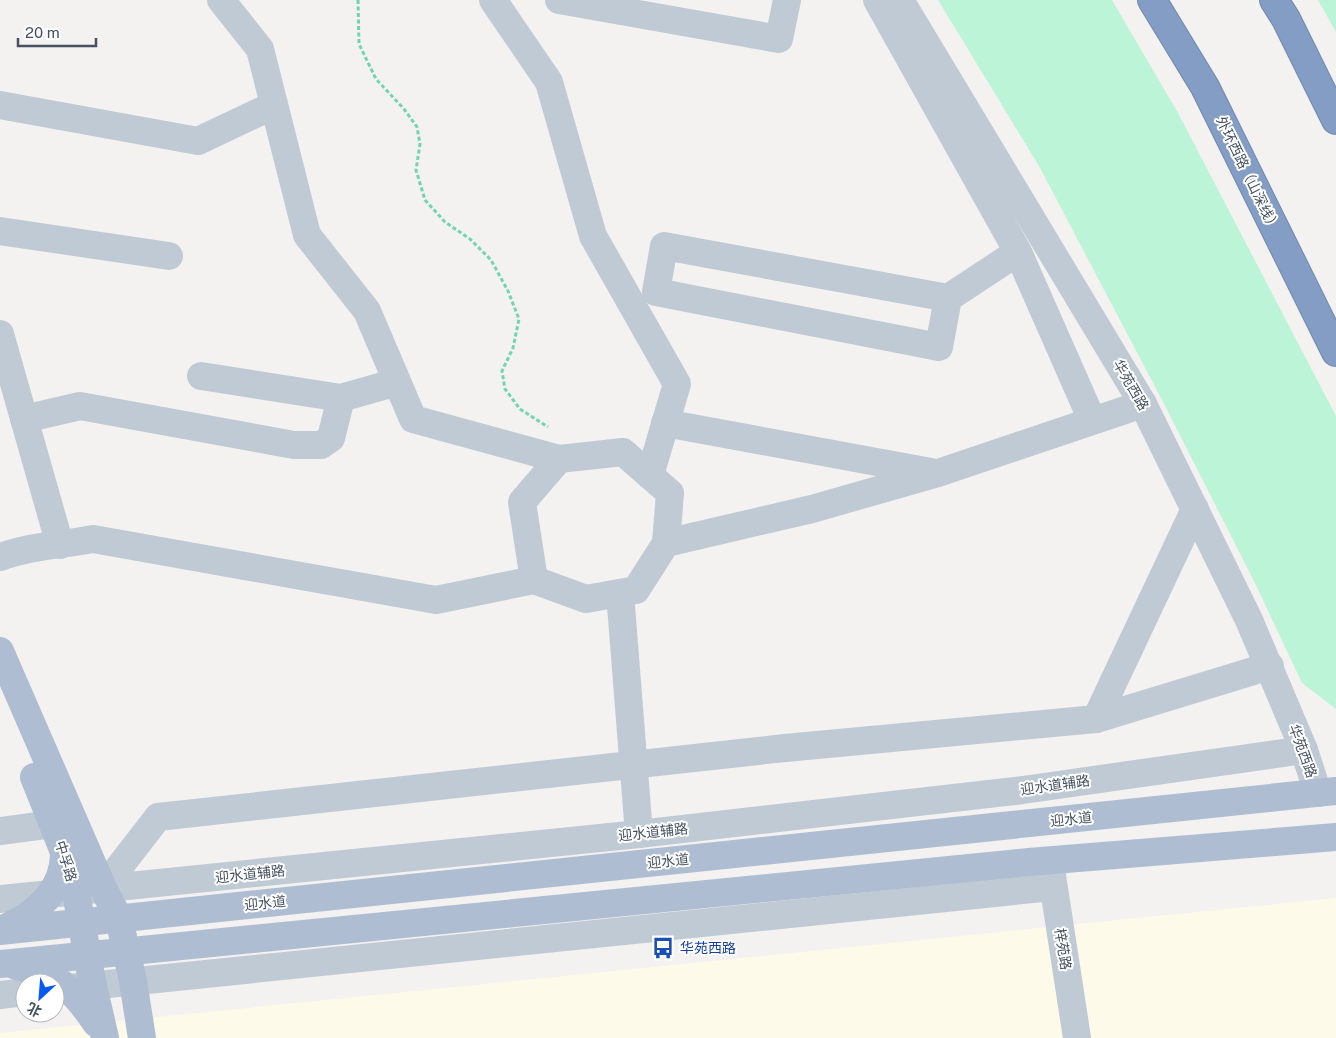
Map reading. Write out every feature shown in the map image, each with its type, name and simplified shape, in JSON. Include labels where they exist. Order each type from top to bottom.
[{"type":"highway","name":"外环西路（山深线）","points":[[1152,0],[1205,87],[1336,352]]},
{"type":"highway","points":[[1274,0],[1286,19],[1336,120]]},
{"type":"main road","name":"中孚路","points":[[0,651],[74,849]]},
{"type":"main road","name":"中孚路","points":[[0,692],[53,824],[74,849]]},
{"type":"main road","name":"迎水道","points":[[0,930],[79,904],[119,918],[1327,792]]},
{"type":"main road","points":[[0,964],[1040,862],[1336,837]]},
{"type":"main road","points":[[74,849],[61,878],[79,904]]},
{"type":"main road","points":[[72,988],[88,955],[79,904],[74,849]]},
{"type":"main road","points":[[0,964],[30,950],[79,904]]},
{"type":"main road","points":[[119,918],[133,981],[142,1038]]},
{"type":"main road","points":[[0,964],[22,967],[56,979],[72,988],[105,1037]]},
{"type":"street","points":[[0,557],[24,549],[93,539],[436,600],[534,580],[586,599],[636,590],[666,543],[670,493],[623,452],[559,459],[413,419],[368,311],[307,235],[260,49],[221,0]]},
{"type":"street","points":[[493,0],[549,82],[593,236],[644,299],[677,384],[650,475]]},
{"type":"street","points":[[559,0],[779,39],[787,0]]},
{"type":"street","points":[[877,0],[1018,252],[1092,420]]},
{"type":"street","name":"华苑西路","points":[[900,0],[1142,404],[1195,509],[1270,666],[1304,750],[1327,792]]},
{"type":"street","points":[[0,105],[198,141],[274,105]]},
{"type":"street","points":[[0,231],[169,256]]},
{"type":"street","points":[[644,299],[664,246],[948,298],[1018,252]]},
{"type":"street","points":[[644,299],[939,347],[948,298]]},
{"type":"street","points":[[0,334],[60,545]]},
{"type":"street","points":[[201,376],[341,398],[398,382]]},
{"type":"street","points":[[24,419],[80,406],[294,445],[321,445],[331,438],[341,398]]},
{"type":"street","points":[[666,543],[812,509],[938,473],[1142,404]]},
{"type":"street","points":[[665,423],[938,473]]},
{"type":"street","points":[[534,580],[522,502],[559,459]]},
{"type":"street","points":[[1096,719],[1195,509]]},
{"type":"street","points":[[620,593],[639,834]]},
{"type":"street","points":[[79,904],[158,817],[634,765],[1096,719],[1270,666]]},
{"type":"street","name":"迎水道辅路","points":[[0,899],[79,904],[639,834],[1022,790],[1304,750]]},
{"type":"street","points":[[0,831],[53,824]]},
{"type":"street","name":"梓苑路","points":[[1040,862],[1058,1038]]},
{"type":"street","points":[[72,988],[1044,888]]},
{"type":"street","name":"梓苑路","points":[[1044,888],[1077,1038]]},
{"type":"street","points":[[0,995],[15,993]]},
{"type":"path","points":[[358,0],[359,44],[376,79],[404,109],[417,127],[420,144],[416,170],[425,200],[445,222],[470,239],[491,260],[516,310],[519,319],[513,348],[502,370],[506,389],[520,409],[553,429]]},
{"type":"shaded area","points":[[1336,898],[1336,1038],[0,1038],[0,1033]]},
{"type":"green space","points":[[938,0],[1112,0],[1178,113],[1336,416],[1336,709],[1302,683],[1254,581],[1162,400],[1039,166]]},
{"type":"green space","points":[[1318,0],[1336,0],[1336,32]]},
{"type":"place","name":"华苑西路","points":[[663,948]]}]
